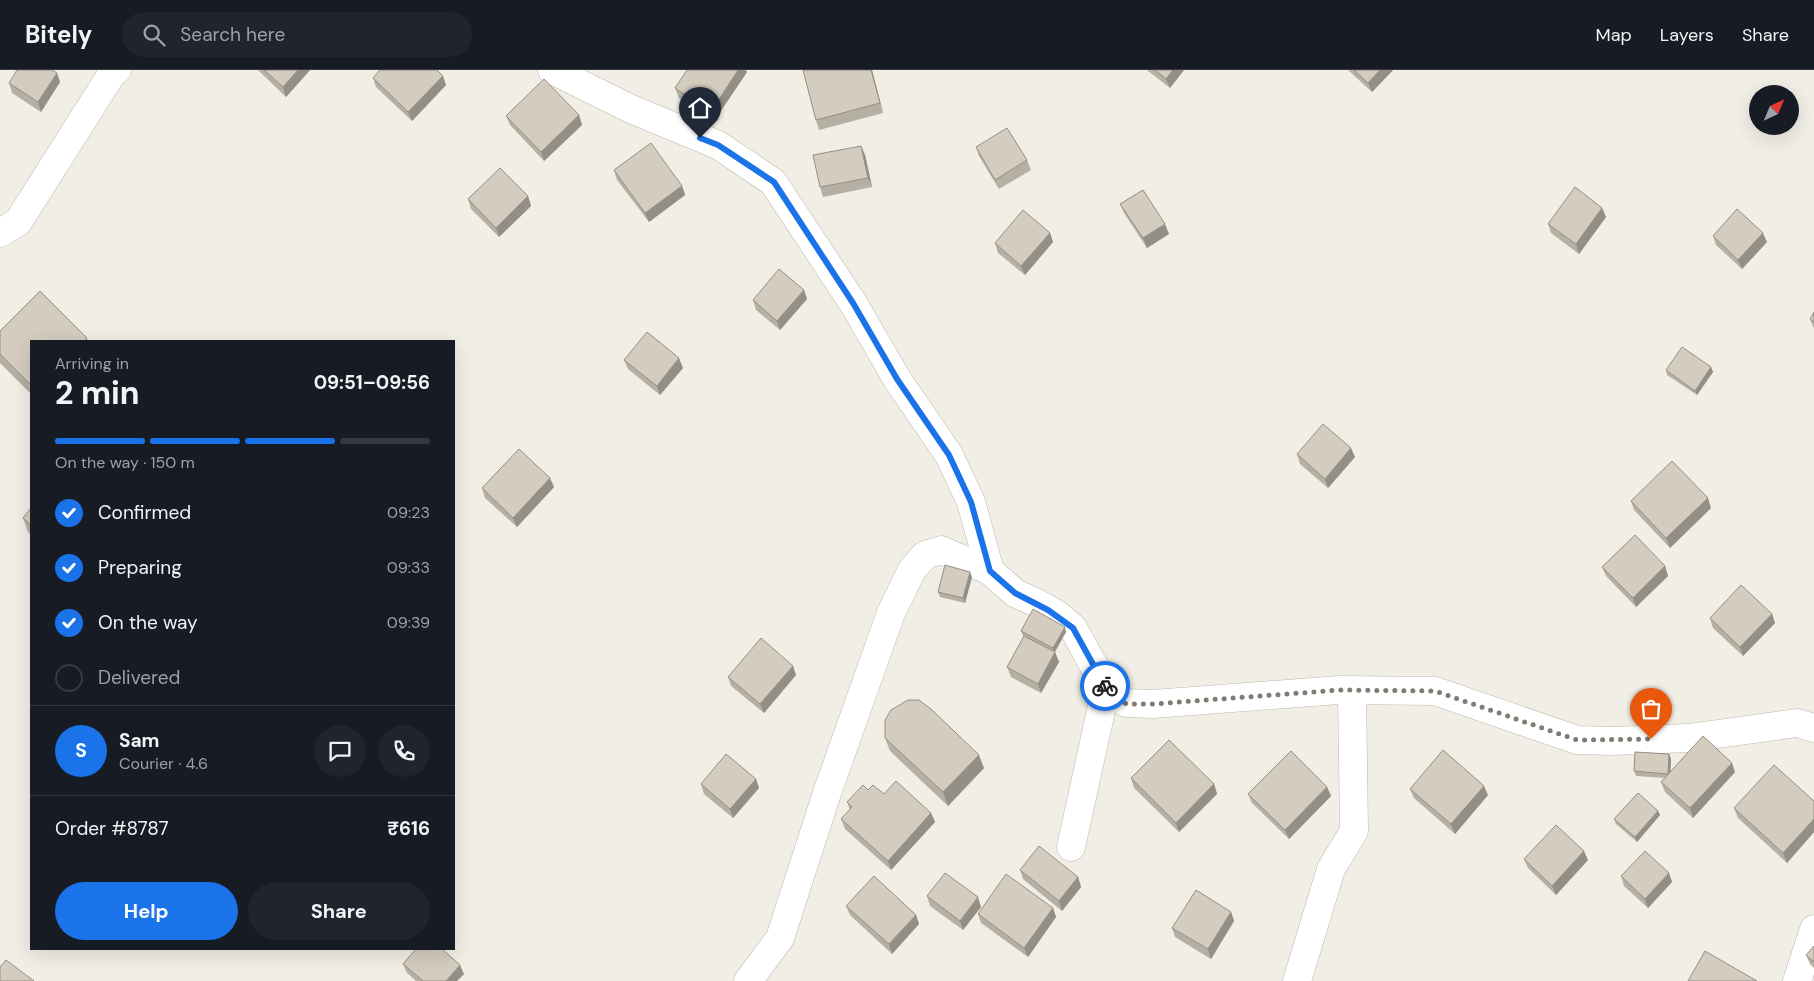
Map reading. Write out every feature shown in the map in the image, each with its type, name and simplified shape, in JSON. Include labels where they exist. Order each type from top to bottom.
[{"type":"street","points":[[0,233],[18,222],[113,72],[117,70]]},
{"type":"street","points":[[552,70],[630,109],[718,145],[774,182],[853,303],[897,379],[949,455],[971,502],[990,571]]},
{"type":"street","points":[[748,981],[780,938],[827,793],[888,622],[912,570],[925,556],[940,550],[990,571],[1015,593],[1052,612],[1073,628],[1106,688],[1126,704],[1153,704],[1352,691],[1435,691],[1577,740],[1612,741],[1689,738],[1797,723],[1814,728]]},
{"type":"street","points":[[1071,847],[1106,688]]},
{"type":"street","points":[[1297,981],[1331,869],[1354,831],[1352,691]]},
{"type":"street","points":[[1797,981],[1814,929]]},
{"type":"building","points":[[17,70],[52,70],[57,73],[38,102],[9,83]]},
{"type":"building","points":[[264,70],[298,70],[283,87]]},
{"type":"building","points":[[380,70],[437,70],[443,76],[408,112],[373,78]]},
{"type":"building","points":[[687,70],[738,70],[711,112],[675,88]]},
{"type":"building","points":[[803,70],[871,70],[880,103],[816,120]]},
{"type":"building","points":[[1155,70],[1173,70],[1166,79]]},
{"type":"building","points":[[1354,70],[1380,70],[1368,83]]},
{"type":"building","points":[[544,79],[579,115],[541,152],[506,116]]},
{"type":"building","points":[[1007,128],[1027,160],[995,180],[976,147]]},
{"type":"building","points":[[651,143],[682,186],[645,213],[614,170]]},
{"type":"building","points":[[861,146],[868,178],[820,187],[813,155]]},
{"type":"building","points":[[500,168],[528,196],[496,228],[468,199]]},
{"type":"building","points":[[1575,187],[1602,208],[1576,244],[1548,224]]},
{"type":"building","points":[[1143,190],[1165,224],[1143,238],[1120,204]]},
{"type":"building","points":[[1737,209],[1763,233],[1738,260],[1713,236]]},
{"type":"building","points":[[1023,210],[1050,233],[1021,266],[995,243]]},
{"type":"building","points":[[779,269],[804,290],[777,321],[753,300]]},
{"type":"building","points":[[40,291],[87,338],[85,340],[30,340],[30,384],[0,354],[0,331]]},
{"type":"building","points":[[1814,312],[1814,322],[1810,319]]},
{"type":"building","points":[[647,332],[679,358],[657,386],[624,360]]},
{"type":"building","points":[[1682,347],[1711,367],[1695,391],[1666,370]]},
{"type":"building","points":[[1323,424],[1351,448],[1325,479],[1297,454]]},
{"type":"building","points":[[519,449],[550,478],[513,518],[482,488]]},
{"type":"building","points":[[1672,461],[1708,498],[1666,538],[1631,501]]},
{"type":"building","points":[[30,509],[30,524],[23,518]]},
{"type":"building","points":[[1635,535],[1665,566],[1633,598],[1602,567]]},
{"type":"building","points":[[945,565],[970,572],[963,598],[938,592]]},
{"type":"building","points":[[1741,585],[1772,614],[1740,647],[1710,618]]},
{"type":"building","points":[[1033,609],[1065,627],[1053,648],[1021,631]]},
{"type":"building","points":[[1024,636],[1055,652],[1038,684],[1007,667]]},
{"type":"building","points":[[761,638],[793,666],[760,704],[728,677]]},
{"type":"building","points":[[908,700],[919,700],[931,709],[979,755],[943,792],[885,738],[885,720],[891,710]]},
{"type":"building","points":[[1703,736],[1732,763],[1690,808],[1661,782]]},
{"type":"building","points":[[1169,740],[1214,784],[1176,823],[1131,778]]},
{"type":"building","points":[[1443,750],[1484,786],[1451,824],[1410,789]]},
{"type":"building","points":[[1291,751],[1327,787],[1285,830],[1248,794]]},
{"type":"building","points":[[1635,752],[1669,754],[1668,774],[1634,771]]},
{"type":"building","points":[[726,754],[756,779],[730,809],[701,784]]},
{"type":"building","points":[[1774,765],[1814,801],[1814,819],[1783,853],[1734,808]]},
{"type":"building","points":[[896,781],[931,813],[888,861],[841,819],[852,807],[847,802],[863,785],[868,790],[873,785],[884,794]]},
{"type":"building","points":[[1638,793],[1658,811],[1635,837],[1614,819]]},
{"type":"building","points":[[1556,825],[1584,851],[1552,886],[1524,859]]},
{"type":"building","points":[[1039,846],[1078,877],[1059,901],[1020,870]]},
{"type":"building","points":[[1645,851],[1669,873],[1645,899],[1621,876]]},
{"type":"building","points":[[945,873],[978,897],[960,921],[927,896]]},
{"type":"building","points":[[1006,874],[1053,908],[1024,948],[978,914]]},
{"type":"building","points":[[874,876],[916,915],[889,944],[846,906]]},
{"type":"building","points":[[1196,890],[1231,912],[1208,949],[1172,928]]},
{"type":"building","points":[[1814,946],[1814,962],[1806,955]]},
{"type":"building","points":[[415,950],[443,950],[460,965],[446,981],[423,981],[403,964]]},
{"type":"building","points":[[1705,951],[1757,981],[1688,981]]},
{"type":"building","points":[[6,960],[34,981],[0,981],[0,967]]},
{"type":"way so far","points":[[1105,686],[1126,704],[1153,704],[1340,690],[1435,691],[1577,740],[1651,739]]},
{"type":"route","points":[[700,138],[718,145],[774,182],[853,303],[897,379],[949,455],[971,502],[990,571],[1015,593],[1058,615],[1073,628],[1105,686]]}]
